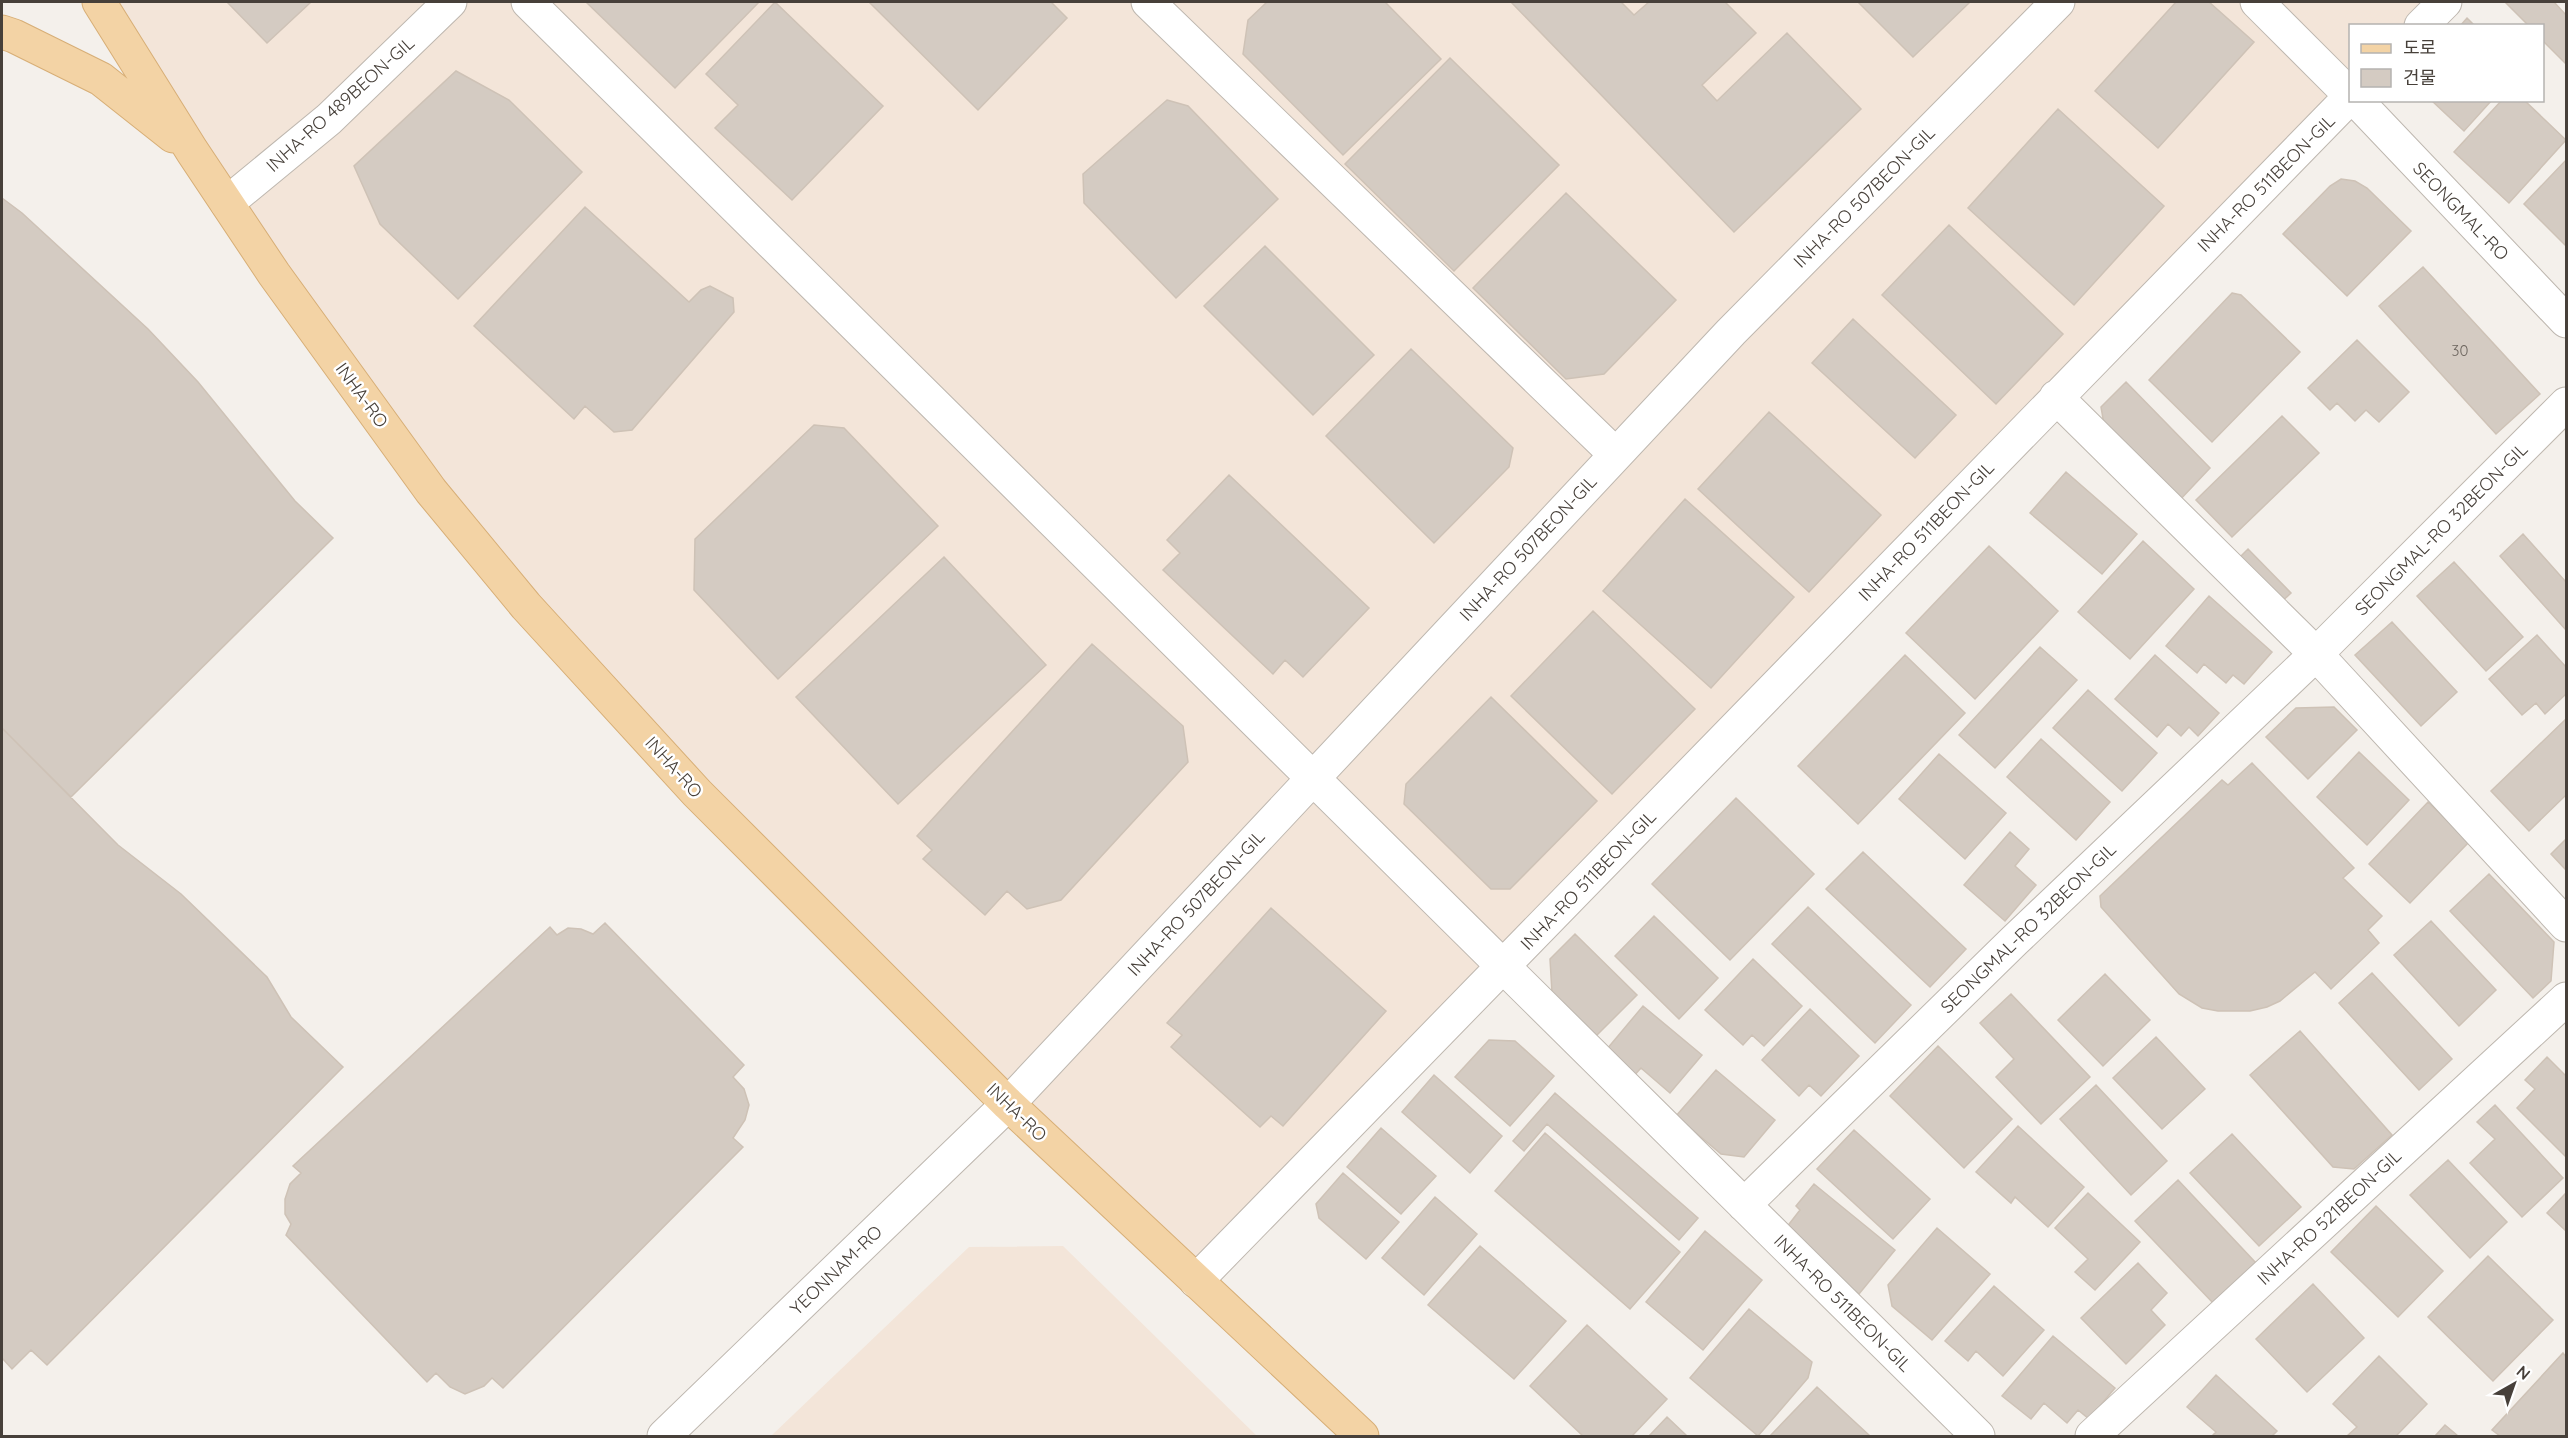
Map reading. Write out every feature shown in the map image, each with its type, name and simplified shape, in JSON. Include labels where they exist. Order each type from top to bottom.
[{"type":"main road","name":"INHA-RO","points":[[99,2],[192,151],[274,274],[431,491],[526,606],[697,793],[1008,1104],[1362,1437]]},
{"type":"main road","points":[[2,32],[24,40],[101,79],[192,151]]},
{"type":"street","name":"INHA-RO 489BEON-GIL","points":[[227,203],[329,118],[450,2]]},
{"type":"street","points":[[528,2],[852,320],[1313,780],[1504,966]]},
{"type":"street","points":[[1148,2],[1615,454]]},
{"type":"street","name":"INHA-RO 507BEON-GIL","points":[[1008,1104],[1731,332],[2058,2]]},
{"type":"street","points":[[2257,2],[2349,95]]},
{"type":"street","points":[[2423,24],[2445,2]]},
{"type":"street","name":"INHA-RO 511BEON-GIL","points":[[1196,1281],[2349,97]]},
{"type":"street","name":"SEONGMAL-RO","points":[[2358,102],[2566,321]]},
{"type":"street","points":[[2056,397],[2316,654],[2566,925]]},
{"type":"street","name":"SEONGMAL-RO 32BEON-GIL","points":[[1743,1204],[2014,941],[2316,654],[2566,404]]},
{"type":"street","name":"INHA-RO 511BEON-GIL","points":[[1504,966],[1978,1437]]},
{"type":"street","name":"INHA-RO 521BEON-GIL","points":[[2092,1437],[2566,999]]},
{"type":"street","name":"YEONNAM-RO","points":[[664,1437],[1008,1104]]},
{"type":"shaded area","points":[[99,2],[2441,2],[2419,24],[2349,24],[2349,95],[1196,1281],[526,606]]},
{"type":"shaded area","points":[[1063,1246],[1257,1436],[771,1436],[969,1247]]},
{"type":"building","points":[[227,2],[311,2],[267,43]]},
{"type":"building","points":[[586,2],[759,2],[675,88]]},
{"type":"building","points":[[775,2],[883,106],[792,200],[715,128],[738,105],[706,74]]},
{"type":"building","points":[[869,2],[1051,2],[1067,18],[978,110]]},
{"type":"building","points":[[1267,2],[1385,2],[1441,59],[1343,155],[1243,54],[1248,20]]},
{"type":"building","points":[[1511,2],[1621,2],[1634,15],[1649,2],[1725,2],[1756,33],[1702,85],[1717,101],[1787,33],[1861,109],[1734,232]]},
{"type":"building","points":[[1858,2],[1970,2],[1913,57]]},
{"type":"building","points":[[2176,2],[2209,2],[2254,42],[2158,148],[2095,91]]},
{"type":"building","points":[[2505,2],[2554,2],[2566,15],[2566,64],[2544,42],[2544,24],[2527,24]]},
{"type":"building","points":[[2467,18],[2473,24],[2462,24]]},
{"type":"building","points":[[1450,58],[1559,165],[1454,271],[1345,164]]},
{"type":"building","points":[[456,71],[509,100],[582,172],[458,299],[380,224],[354,166]]},
{"type":"building","points":[[1167,100],[1188,106],[1278,199],[1176,298],[1084,203],[1083,174]]},
{"type":"building","points":[[2433,102],[2490,102],[2464,131]]},
{"type":"building","points":[[2500,102],[2526,102],[2566,140],[2509,203],[2454,152]]},
{"type":"building","points":[[2058,109],[2164,206],[2074,305],[1968,208]]},
{"type":"building","points":[[2566,160],[2566,246],[2524,204]]},
{"type":"building","points":[[2341,179],[2355,181],[2367,188],[2411,231],[2347,296],[2283,234],[2330,186]]},
{"type":"building","points":[[1566,193],[1676,300],[1604,374],[1566,379],[1473,288]]},
{"type":"building","points":[[2,198],[22,213],[148,329],[198,382],[295,501],[333,538],[71,797],[2,728]]},
{"type":"building","points":[[585,207],[689,302],[701,290],[710,286],[733,298],[734,312],[632,430],[614,432],[585,406],[574,419],[474,326]]},
{"type":"building","points":[[1949,225],[2063,334],[1996,404],[1882,295]]},
{"type":"building","points":[[1265,246],[1374,355],[1313,415],[1204,306]]},
{"type":"building","points":[[2423,267],[2540,394],[2496,434],[2379,306]]},
{"type":"building","points":[[2232,293],[2241,295],[2300,352],[2212,442],[2149,380]]},
{"type":"building","points":[[1853,319],[1956,415],[1915,458],[1812,363]]},
{"type":"building","points":[[2357,340],[2409,392],[2379,422],[2366,410],[2355,421],[2337,403],[2330,410],[2308,388]]},
{"type":"building","points":[[1411,349],[1513,448],[1509,467],[1434,543],[1326,436]]},
{"type":"building","points":[[2126,382],[2210,468],[2178,502],[2105,430],[2101,407]]},
{"type":"building","points":[[1769,412],[1881,515],[1809,592],[1698,489]]},
{"type":"building","points":[[2282,416],[2319,453],[2232,537],[2196,500]]},
{"type":"building","points":[[814,425],[844,428],[938,526],[778,679],[694,590],[695,539]]},
{"type":"building","points":[[2066,472],[2137,534],[2102,574],[2030,513]]},
{"type":"building","points":[[1229,475],[1369,608],[1303,677],[1285,660],[1273,674],[1163,570],[1180,553],[1167,540]]},
{"type":"building","points":[[1685,499],[1794,597],[1711,688],[1603,591]]},
{"type":"building","points":[[2523,534],[2566,582],[2566,630],[2500,556]]},
{"type":"building","points":[[2143,541],[2194,589],[2130,659],[2078,612]]},
{"type":"building","points":[[1989,546],[2058,611],[1975,699],[1906,633]]},
{"type":"building","points":[[2248,549],[2291,593],[2276,607],[2235,562]]},
{"type":"building","points":[[944,557],[1046,665],[898,804],[796,697]]},
{"type":"building","points":[[2454,562],[2523,637],[2486,671],[2417,596]]},
{"type":"building","points":[[2209,596],[2272,652],[2244,684],[2233,675],[2226,683],[2204,664],[2197,673],[2166,646]]},
{"type":"building","points":[[1593,611],[1695,709],[1612,794],[1511,696]]},
{"type":"building","points":[[2392,622],[2457,692],[2421,726],[2355,655]]},
{"type":"building","points":[[2537,635],[2566,667],[2566,694],[2545,714],[2536,703],[2522,715],[2489,679]]},
{"type":"building","points":[[1092,644],[1183,726],[1188,762],[1061,900],[1027,909],[1007,891],[985,915],[923,859],[932,850],[917,836]]},
{"type":"building","points":[[2040,647],[2077,680],[1995,768],[1959,735]]},
{"type":"building","points":[[1905,655],[1965,713],[1858,824],[1798,766]]},
{"type":"building","points":[[2155,655],[2219,713],[2198,736],[2189,727],[2181,736],[2168,724],[2157,737],[2115,699]]},
{"type":"building","points":[[2088,690],[2157,753],[2122,791],[2053,728]]},
{"type":"building","points":[[1491,697],[1597,801],[1510,889],[1491,889],[1404,804],[1406,784]]},
{"type":"building","points":[[2334,707],[2357,730],[2308,779],[2266,737],[2296,708]]},
{"type":"building","points":[[2566,719],[2566,795],[2529,831],[2491,791]]},
{"type":"building","points":[[2,728],[118,845],[181,894],[267,977],[291,1017],[343,1067],[47,1365],[31,1350],[12,1369],[2,1358]]},
{"type":"building","points":[[2041,739],[2110,802],[2076,840],[2007,777]]},
{"type":"building","points":[[2359,752],[2409,800],[2367,845],[2317,797]]},
{"type":"building","points":[[1939,754],[2006,813],[1965,859],[1899,799]]},
{"type":"building","points":[[2252,763],[2354,868],[2343,878],[2382,916],[2368,930],[2379,943],[2331,989],[2315,972],[2280,1001],[2267,1007],[2250,1011],[2218,1011],[2202,1008],[2179,994],[2101,907],[2100,896],[2222,780],[2228,785]]},
{"type":"building","points":[[1736,798],[1814,874],[1730,960],[1652,884]]},
{"type":"building","points":[[2428,802],[2469,842],[2410,903],[2369,864]]},
{"type":"building","points":[[2010,832],[2029,849],[2015,866],[2036,885],[2005,921],[1964,885]]},
{"type":"building","points":[[2566,839],[2566,870],[2551,854]]},
{"type":"building","points":[[1863,852],[1966,949],[1930,987],[1826,889]]},
{"type":"building","points":[[2489,874],[2554,942],[2551,981],[2533,998],[2450,911]]},
{"type":"building","points":[[1808,907],[1911,1005],[1875,1043],[1772,944]]},
{"type":"building","points":[[1271,908],[1386,1011],[1283,1126],[1271,1116],[1260,1127],[1171,1047],[1182,1035],[1167,1023]]},
{"type":"building","points":[[1654,916],[1718,978],[1679,1019],[1615,956]]},
{"type":"building","points":[[2431,921],[2496,990],[2459,1026],[2394,955]]},
{"type":"building","points":[[605,923],[744,1065],[733,1077],[744,1089],[749,1105],[745,1120],[733,1138],[743,1147],[503,1388],[492,1378],[484,1386],[465,1394],[450,1387],[436,1373],[427,1382],[286,1235],[291,1224],[285,1214],[285,1199],[290,1184],[301,1173],[293,1166],[550,927],[557,935],[568,928],[581,929],[593,934]]},
{"type":"building","points":[[1575,934],[1637,995],[1596,1036],[1552,993],[1550,959]]},
{"type":"building","points":[[1753,959],[1802,1006],[1764,1046],[1752,1035],[1743,1045],[1705,1010]]},
{"type":"building","points":[[2372,973],[2452,1059],[2419,1090],[2339,1003]]},
{"type":"building","points":[[2105,974],[2150,1020],[2103,1066],[2058,1020]]},
{"type":"building","points":[[2011,994],[2090,1077],[2041,1124],[1996,1077],[2014,1059],[1980,1023]]},
{"type":"building","points":[[1643,1006],[1702,1055],[1670,1093],[1641,1068],[1631,1079],[1602,1055]]},
{"type":"building","points":[[1810,1009],[1859,1056],[1821,1096],[1809,1085],[1799,1096],[1762,1060]]},
{"type":"building","points":[[2300,1031],[2392,1135],[2354,1169],[2333,1167],[2250,1075]]},
{"type":"building","points":[[2156,1037],[2205,1089],[2162,1129],[2113,1078]]},
{"type":"building","points":[[1489,1040],[1515,1041],[1554,1076],[1510,1126],[1455,1077]]},
{"type":"building","points":[[1938,1046],[2012,1119],[1964,1168],[1890,1096]]},
{"type":"building","points":[[2547,1057],[2566,1076],[2566,1157],[2517,1108],[2535,1089],[2525,1080]]},
{"type":"building","points":[[1716,1070],[1775,1120],[1744,1157],[1721,1154],[1676,1116]]},
{"type":"building","points":[[1434,1075],[1502,1136],[1470,1173],[1402,1112]]},
{"type":"building","points":[[2096,1085],[2167,1161],[2131,1195],[2060,1119]]},
{"type":"building","points":[[1555,1093],[1698,1218],[1679,1240],[1547,1124],[1524,1151],[1513,1141]]},
{"type":"building","points":[[2495,1105],[2563,1178],[2522,1217],[2470,1163],[2495,1139],[2477,1122]]},
{"type":"building","points":[[2018,1126],[2084,1187],[2048,1227],[2015,1197],[2011,1203],[1976,1172]]},
{"type":"building","points":[[1381,1128],[1436,1176],[1401,1214],[1347,1167]]},
{"type":"building","points":[[1854,1130],[1930,1199],[1893,1239],[1817,1169]]},
{"type":"building","points":[[1545,1133],[1680,1252],[1630,1309],[1495,1191]]},
{"type":"building","points":[[2232,1134],[2301,1207],[2259,1246],[2190,1173]]},
{"type":"building","points":[[2448,1160],[2507,1222],[2470,1258],[2410,1195]]},
{"type":"building","points":[[1343,1173],[1399,1222],[1366,1259],[1319,1218],[1316,1204]]},
{"type":"building","points":[[2178,1180],[2256,1263],[2213,1303],[2135,1221]]},
{"type":"building","points":[[1814,1184],[1895,1250],[1859,1294],[1783,1232],[1800,1210],[1796,1206]]},
{"type":"building","points":[[2088,1193],[2140,1242],[2095,1290],[2075,1272],[2088,1259],[2055,1228]]},
{"type":"building","points":[[2566,1193],[2566,1231],[2547,1213]]},
{"type":"building","points":[[1435,1197],[1477,1234],[1424,1295],[1382,1258]]},
{"type":"building","points":[[2376,1206],[2443,1271],[2398,1317],[2331,1252]]},
{"type":"building","points":[[1937,1228],[1990,1274],[1932,1340],[1892,1306],[1888,1285]]},
{"type":"building","points":[[1705,1231],[1762,1280],[1703,1350],[1646,1302]]},
{"type":"building","points":[[1480,1246],[1566,1321],[1514,1379],[1428,1305]]},
{"type":"building","points":[[2488,1256],[2553,1320],[2493,1381],[2428,1317]]},
{"type":"building","points":[[2138,1263],[2167,1293],[2151,1310],[2165,1325],[2126,1364],[2081,1318]]},
{"type":"building","points":[[2313,1284],[2364,1338],[2307,1392],[2256,1339]]},
{"type":"building","points":[[1994,1286],[2044,1330],[2003,1376],[1976,1351],[1968,1361],[1945,1341]]},
{"type":"building","points":[[1749,1309],[1812,1362],[1808,1378],[1758,1436],[1690,1378]]},
{"type":"building","points":[[1587,1325],[1667,1399],[1632,1436],[1583,1436],[1530,1386]]},
{"type":"building","points":[[2053,1336],[2115,1388],[2089,1419],[2078,1410],[2067,1423],[2044,1403],[2031,1419],[2002,1396]]},
{"type":"building","points":[[2563,1353],[2566,1357],[2566,1436],[2500,1436],[2492,1430]]},
{"type":"building","points":[[2379,1356],[2427,1404],[2396,1436],[2347,1436],[2357,1427],[2333,1404]]},
{"type":"building","points":[[2216,1375],[2277,1431],[2272,1436],[2212,1436],[2216,1432],[2187,1407]]},
{"type":"building","points":[[1817,1387],[1870,1436],[1770,1436]]},
{"type":"building","points":[[1667,1417],[1687,1436],[1649,1436]]},
{"type":"building","points":[[2445,1425],[2458,1436],[2435,1436]]}]
